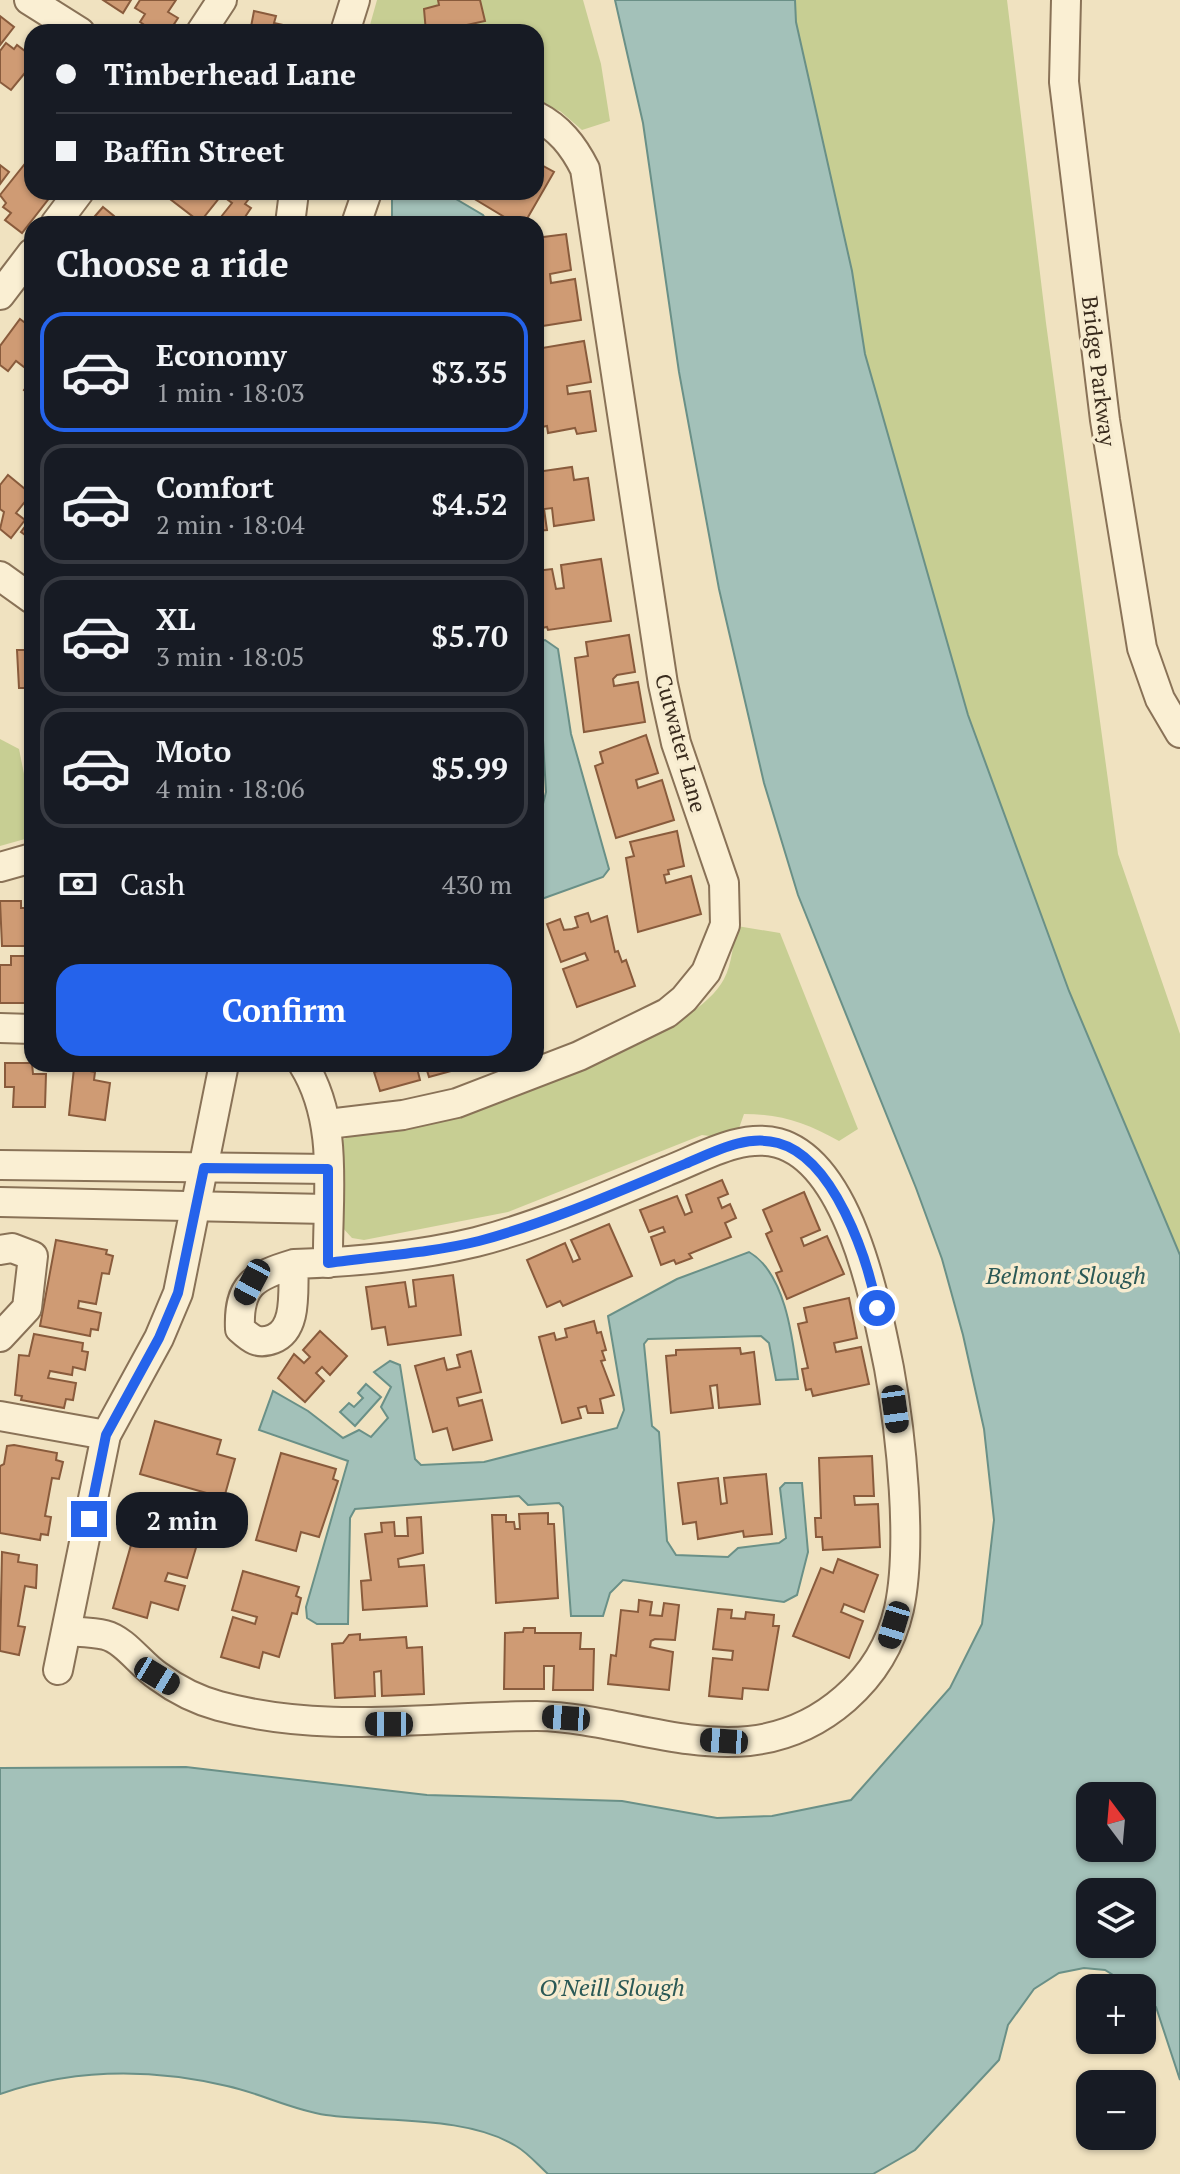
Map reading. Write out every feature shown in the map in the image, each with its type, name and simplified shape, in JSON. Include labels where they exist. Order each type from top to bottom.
[{"type":"street","points":[[29,0],[67,24]]},
{"type":"street","points":[[206,24],[222,0]]},
{"type":"street","points":[[348,24],[355,0]]},
{"type":"street","name":"Bridge Parkway","points":[[1066,0],[1062,50],[1064,82],[1107,431],[1142,648],[1160,699],[1180,733]]},
{"type":"street","name":"Cutwater Lane","points":[[544,122],[566,138],[585,169],[663,684],[676,743],[724,883],[725,925],[706,972],[684,999],[667,1013],[544,1069]]},
{"type":"street","points":[[0,295],[21,265]]},
{"type":"street","points":[[0,867],[24,860]]},
{"type":"street","points":[[0,1028],[24,1029]]},
{"type":"street","points":[[58,1670],[106,1435],[159,1338],[178,1293],[222,1072]]},
{"type":"street","points":[[311,1072],[328,1124],[328,1263]]},
{"type":"street","name":"Cutwater Lane","points":[[328,1124],[403,1115],[457,1103],[537,1072]]},
{"type":"street","points":[[67,1631],[109,1635],[157,1676],[197,1699],[258,1716],[334,1724],[540,1716],[592,1720],[724,1741],[766,1738],[804,1726],[851,1694],[879,1661],[900,1606],[904,1543],[900,1442],[871,1278],[834,1192],[812,1161],[779,1143],[741,1142],[562,1214],[490,1238],[455,1246],[328,1263],[294,1264]]},
{"type":"street","points":[[0,1165],[328,1169]]},
{"type":"street","points":[[0,1202],[327,1209]]},
{"type":"street","points":[[0,1250],[27,1251],[33,1256],[34,1264],[27,1308],[0,1337]]},
{"type":"street","points":[[0,1416],[106,1435]]},
{"type":"green space","points":[[377,0],[583,0],[601,64],[610,121],[582,130],[560,111],[544,106],[544,24],[370,24]]},
{"type":"green space","points":[[795,0],[1007,0],[1046,323],[1118,854],[1180,1034],[1180,1255],[1069,991],[968,715],[865,354],[852,271],[796,22]]},
{"type":"green space","points":[[0,739],[19,749],[24,774],[24,839],[0,846]]},
{"type":"green space","points":[[737,926],[780,933],[858,1129],[839,1141],[793,1121],[744,1114],[738,1131],[718,1137],[702,1135],[508,1212],[364,1240],[352,1238],[341,1226],[339,1143],[357,1133],[414,1127],[487,1104],[630,1048],[672,1025],[704,1002],[727,973]]},
{"type":"water","points":[[615,0],[795,0],[796,22],[852,271],[865,354],[968,715],[1069,991],[1180,1255],[1180,2080],[1156,2007],[1156,1974],[1111,1974],[1105,1970],[1084,1968],[1059,1973],[1034,1989],[1008,2025],[999,2060],[915,2150],[873,2174],[548,2174],[516,2146],[473,2129],[326,2115],[239,2089],[170,2076],[84,2075],[28,2085],[0,2094],[0,1768],[186,1767],[427,1795],[622,1801],[717,1818],[772,1816],[851,1800],[950,1688],[982,1624],[994,1520],[984,1429],[963,1335],[942,1259],[798,895],[764,783],[719,589],[679,372],[643,123]]},
{"type":"water","points":[[392,200],[458,200],[484,216],[392,216]]},
{"type":"water","points":[[544,640],[558,649],[571,734],[609,869],[603,877],[544,898],[546,792]]},
{"type":"water","points":[[749,1252],[772,1275],[786,1309],[798,1379],[776,1380],[769,1343],[761,1336],[648,1339],[644,1344],[652,1426],[659,1432],[667,1541],[676,1555],[728,1557],[738,1548],[779,1543],[786,1538],[780,1488],[785,1483],[802,1483],[808,1552],[797,1595],[784,1602],[623,1580],[610,1593],[603,1616],[571,1616],[563,1507],[559,1503],[528,1505],[519,1496],[355,1509],[350,1518],[348,1624],[317,1624],[307,1618],[306,1607],[348,1461],[259,1430],[273,1391],[308,1411],[343,1438],[359,1430],[371,1437],[388,1418],[381,1407],[391,1387],[374,1372],[390,1361],[400,1365],[415,1459],[421,1465],[484,1462],[617,1428],[624,1410],[608,1316],[677,1279]]},
{"type":"water","points":[[366,1384],[381,1397],[355,1426],[340,1412],[349,1403],[354,1407],[363,1398],[358,1393]]},
{"type":"building","points":[[103,0],[131,0],[123,13]]},
{"type":"building","points":[[140,0],[176,0],[168,12],[178,18],[174,24],[143,24],[140,22],[145,14],[135,8]]},
{"type":"building","points":[[438,0],[480,0],[485,21],[425,24],[424,9],[439,5]]},
{"type":"building","points":[[254,11],[276,16],[274,23],[279,24],[252,24]]},
{"type":"building","points":[[0,16],[14,27],[0,45]]},
{"type":"building","points":[[6,43],[14,49],[17,45],[24,50],[24,74],[11,90],[0,82],[0,51]]},
{"type":"building","points":[[0,165],[9,172],[0,184]]},
{"type":"building","points":[[24,165],[24,200],[48,200],[35,216],[24,216],[22,233],[5,220],[11,213],[3,207],[6,203],[0,195]]},
{"type":"building","points":[[544,166],[554,172],[544,189]]},
{"type":"building","points":[[171,200],[218,200],[205,216],[192,216]]},
{"type":"building","points":[[228,200],[248,200],[245,204],[251,208],[246,216],[222,216],[232,203]]},
{"type":"building","points":[[476,200],[538,200],[529,216],[503,216]]},
{"type":"building","points":[[103,207],[114,216],[95,216]]},
{"type":"building","points":[[566,234],[571,270],[550,274],[551,283],[575,279],[581,320],[544,326],[544,237]]},
{"type":"building","points":[[20,319],[24,322],[24,367],[16,361],[8,371],[0,365],[0,346]]},
{"type":"building","points":[[584,341],[591,382],[567,386],[568,394],[590,391],[596,431],[577,434],[575,428],[548,433],[547,426],[544,427],[544,348]]},
{"type":"building","points":[[572,467],[574,480],[588,478],[594,520],[554,526],[552,508],[544,509],[544,471]]},
{"type":"building","points":[[8,475],[24,488],[24,503],[16,513],[24,521],[11,538],[0,529],[4,512],[0,509],[0,485]]},
{"type":"building","points":[[601,559],[611,621],[548,630],[544,628],[544,570],[552,569],[556,589],[564,588],[561,565]]},
{"type":"building","points":[[629,635],[635,672],[617,675],[613,679],[614,686],[638,682],[645,722],[584,732],[575,658],[588,656],[586,642]]},
{"type":"building","points":[[17,650],[24,650],[24,688],[19,688]]},
{"type":"building","points":[[646,735],[658,773],[636,780],[638,788],[662,780],[674,820],[616,838],[595,766],[603,763],[600,752]]},
{"type":"building","points":[[677,831],[684,866],[668,870],[669,874],[664,875],[666,883],[691,876],[701,914],[638,932],[626,858],[634,856],[630,842]]},
{"type":"building","points":[[0,901],[21,901],[21,908],[24,908],[24,946],[2,946]]},
{"type":"building","points":[[588,913],[591,922],[607,916],[615,952],[618,951],[622,962],[626,960],[635,986],[577,1007],[563,969],[588,960],[585,953],[561,962],[547,924],[560,919],[564,930],[572,929],[578,927],[575,917]]},
{"type":"building","points":[[11,956],[24,956],[24,1003],[0,1003],[0,965],[11,965]]},
{"type":"building","points":[[5,1063],[24,1063],[24,1072],[46,1074],[45,1107],[13,1107],[14,1087],[5,1087]]},
{"type":"building","points":[[74,1072],[95,1072],[94,1080],[110,1083],[105,1120],[69,1115]]},
{"type":"building","points":[[374,1072],[418,1072],[420,1080],[380,1091]]},
{"type":"building","points":[[427,1072],[447,1072],[429,1077]]},
{"type":"building","points":[[722,1180],[728,1194],[718,1198],[722,1208],[730,1204],[736,1218],[725,1223],[731,1237],[689,1254],[692,1258],[661,1265],[651,1237],[665,1232],[663,1227],[649,1232],[640,1210],[677,1196],[685,1215],[692,1212],[686,1195]]},
{"type":"building","points":[[804,1192],[820,1230],[801,1238],[804,1246],[827,1236],[844,1274],[787,1299],[776,1273],[782,1271],[766,1234],[772,1231],[763,1210]]},
{"type":"building","points":[[609,1224],[632,1276],[563,1306],[560,1301],[547,1307],[527,1260],[565,1243],[573,1262],[580,1259],[571,1240]]},
{"type":"building","points":[[56,1240],[107,1250],[106,1254],[113,1256],[109,1274],[102,1273],[96,1304],[79,1301],[78,1308],[101,1313],[98,1330],[91,1329],[90,1336],[40,1326]]},
{"type":"building","points":[[453,1275],[461,1335],[388,1345],[385,1327],[372,1329],[366,1287],[405,1282],[409,1307],[416,1306],[413,1280]]},
{"type":"building","points":[[849,1298],[857,1338],[834,1343],[836,1352],[861,1347],[869,1384],[813,1396],[811,1389],[806,1390],[802,1369],[808,1368],[798,1324],[807,1322],[804,1308]]},
{"type":"building","points":[[594,1321],[606,1350],[602,1351],[605,1360],[601,1361],[614,1395],[600,1399],[603,1413],[588,1413],[586,1406],[578,1408],[581,1418],[562,1423],[539,1337],[554,1333],[556,1340],[567,1337],[565,1329]]},
{"type":"building","points":[[320,1331],[347,1356],[330,1375],[322,1367],[316,1373],[324,1381],[305,1402],[278,1378],[294,1354],[304,1363],[310,1357],[303,1350]]},
{"type":"building","points":[[34,1334],[83,1343],[82,1351],[88,1352],[85,1370],[73,1367],[72,1375],[50,1371],[48,1378],[76,1383],[73,1400],[66,1399],[64,1408],[21,1400],[22,1396],[15,1395],[19,1355],[29,1356]]},
{"type":"building","points":[[740,1348],[741,1354],[754,1352],[760,1404],[719,1408],[717,1385],[710,1386],[713,1408],[671,1413],[666,1356],[676,1355],[676,1350]]},
{"type":"building","points":[[471,1351],[481,1392],[457,1398],[459,1406],[482,1400],[492,1440],[453,1450],[447,1428],[433,1432],[415,1366],[444,1358],[447,1370],[460,1367],[457,1355]]},
{"type":"building","points":[[155,1421],[221,1440],[217,1454],[235,1459],[224,1498],[140,1474]]},
{"type":"building","points":[[7,1446],[57,1453],[56,1460],[63,1462],[59,1479],[52,1478],[45,1516],[51,1517],[48,1535],[41,1534],[40,1540],[0,1533],[0,1466],[4,1464]]},
{"type":"building","points":[[281,1453],[336,1469],[333,1479],[338,1481],[319,1537],[301,1532],[296,1551],[256,1540]]},
{"type":"building","points":[[872,1456],[874,1496],[854,1496],[855,1505],[878,1504],[880,1547],[823,1550],[822,1537],[816,1537],[815,1518],[821,1518],[819,1458]]},
{"type":"building","points":[[766,1474],[772,1534],[744,1537],[743,1531],[698,1539],[696,1522],[683,1524],[678,1483],[718,1478],[721,1504],[727,1503],[724,1478]]},
{"type":"building","points":[[548,1513],[548,1524],[554,1524],[558,1598],[496,1603],[492,1515],[506,1515],[506,1522],[514,1522],[515,1529],[520,1529],[519,1514]]},
{"type":"building","points":[[421,1517],[423,1553],[398,1559],[399,1567],[424,1565],[427,1606],[363,1610],[361,1581],[371,1580],[365,1534],[382,1532],[381,1523],[394,1522],[395,1536],[408,1536],[407,1518]]},
{"type":"building","points":[[137,1524],[198,1541],[187,1578],[168,1573],[165,1581],[185,1586],[178,1610],[151,1602],[147,1618],[113,1608]]},
{"type":"building","points":[[2,1552],[19,1555],[18,1562],[37,1565],[36,1588],[25,1586],[18,1626],[25,1627],[19,1655],[0,1651]]},
{"type":"building","points":[[838,1559],[878,1575],[864,1612],[844,1604],[841,1612],[863,1621],[849,1658],[793,1636],[821,1568],[833,1573]]},
{"type":"building","points":[[243,1571],[299,1587],[296,1596],[301,1598],[297,1614],[292,1613],[279,1657],[263,1652],[259,1668],[221,1657],[233,1617],[255,1624],[257,1617],[232,1610]]},
{"type":"building","points":[[639,1600],[652,1602],[650,1615],[662,1616],[664,1603],[679,1605],[675,1640],[655,1639],[650,1647],[673,1652],[669,1690],[608,1684],[611,1655],[616,1656],[621,1610],[638,1612]]},
{"type":"building","points":[[718,1609],[732,1610],[731,1618],[745,1619],[746,1612],[774,1615],[773,1626],[779,1626],[768,1690],[743,1688],[742,1699],[709,1696],[713,1658],[732,1660],[733,1651],[713,1649]]},
{"type":"building","points":[[524,1628],[535,1628],[535,1633],[581,1633],[580,1649],[594,1649],[593,1690],[553,1690],[554,1666],[544,1666],[544,1689],[504,1689],[505,1633],[523,1632]]},
{"type":"building","points":[[360,1634],[360,1640],[406,1637],[407,1648],[422,1647],[424,1694],[382,1696],[381,1671],[374,1672],[375,1696],[335,1698],[332,1644],[343,1643],[349,1635]]},
{"type":"route","points":[[89,1519],[106,1435],[122,1400],[159,1338],[178,1293],[204,1168],[328,1169],[328,1263],[479,1241],[562,1214],[741,1142],[760,1140],[779,1143],[812,1161],[825,1176],[871,1278],[877,1308]]},
{"type":"water label","name":"Belmont Slough","points":[[1066,1276]]},
{"type":"water label","name":"O'Neill Slough","points":[[612,1988]]}]
